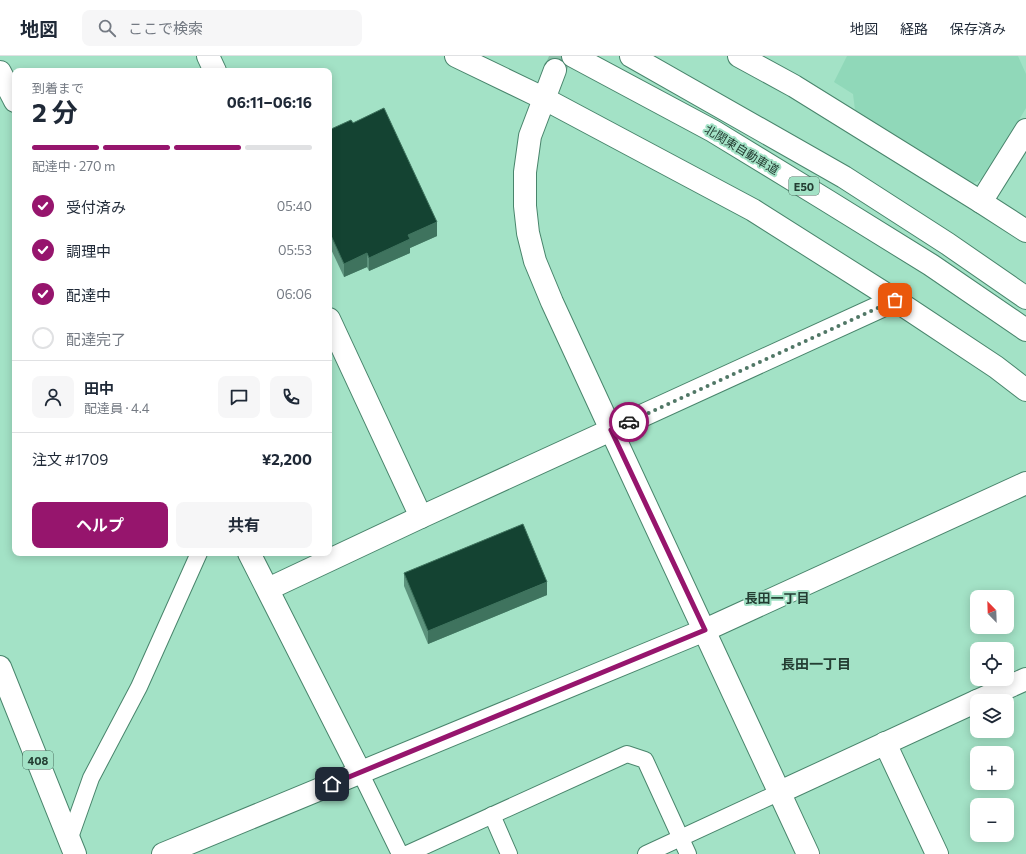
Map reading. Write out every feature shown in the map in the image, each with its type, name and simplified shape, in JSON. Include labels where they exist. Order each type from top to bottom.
[{"type":"main road","points":[[208,56],[214,68]]},
{"type":"main road","points":[[456,56],[543,98],[753,210],[895,300],[996,367],[1026,390]]},
{"type":"main road","name":"北関東自動車道","points":[[573,56],[713,132],[826,200],[931,265],[1026,330]]},
{"type":"main road","name":"E50","points":[[631,56],[844,177],[948,244],[1026,298]]},
{"type":"main road","points":[[739,56],[794,86],[1026,231]]},
{"type":"main road","points":[[555,70],[543,98],[530,136],[525,172],[525,206],[528,233],[535,262],[611,430],[808,854]]},
{"type":"main road","points":[[0,72],[12,95]]},
{"type":"main road","points":[[981,202],[1026,130]]},
{"type":"main road","points":[[948,244],[1026,290]]},
{"type":"main road","points":[[268,589],[421,517],[895,300]]},
{"type":"main road","points":[[332,325],[421,517]]},
{"type":"main road","points":[[163,854],[705,630],[1026,483]]},
{"type":"main road","points":[[251,556],[360,772]]},
{"type":"main road","name":"408","points":[[0,667],[69,849]]},
{"type":"main road","points":[[993,694],[1026,679]]},
{"type":"main road","points":[[780,792],[970,704]]},
{"type":"main road","points":[[885,743],[937,854]]},
{"type":"street","points":[[69,849],[91,778],[139,686],[198,556]]},
{"type":"street","points":[[407,854],[627,754],[645,760],[688,854]]},
{"type":"street","points":[[360,772],[400,854]]},
{"type":"street","points":[[646,854],[780,792]]},
{"type":"street","points":[[492,815],[510,854]]},
{"type":"shaded area","points":[[847,56],[1018,56],[1026,74],[1026,108],[985,178],[973,183],[855,110],[853,94],[834,82]]},
{"type":"building","points":[[384,108],[437,222],[408,235],[410,239],[369,258],[367,253],[344,264],[332,238],[332,129],[351,120],[353,123]]},
{"type":"building","points":[[523,524],[547,582],[428,631],[404,573]]},
{"type":"tunnel","points":[[555,70],[561,56]]},
{"type":"way so far","points":[[629,422],[895,300]]},
{"type":"district","name":"長田一丁目","points":[[777,598]]},
{"type":"district","name":"長田一丁目","points":[[816,663]]},
{"type":"route","points":[[332,784],[705,630],[611,430],[629,422]]}]
